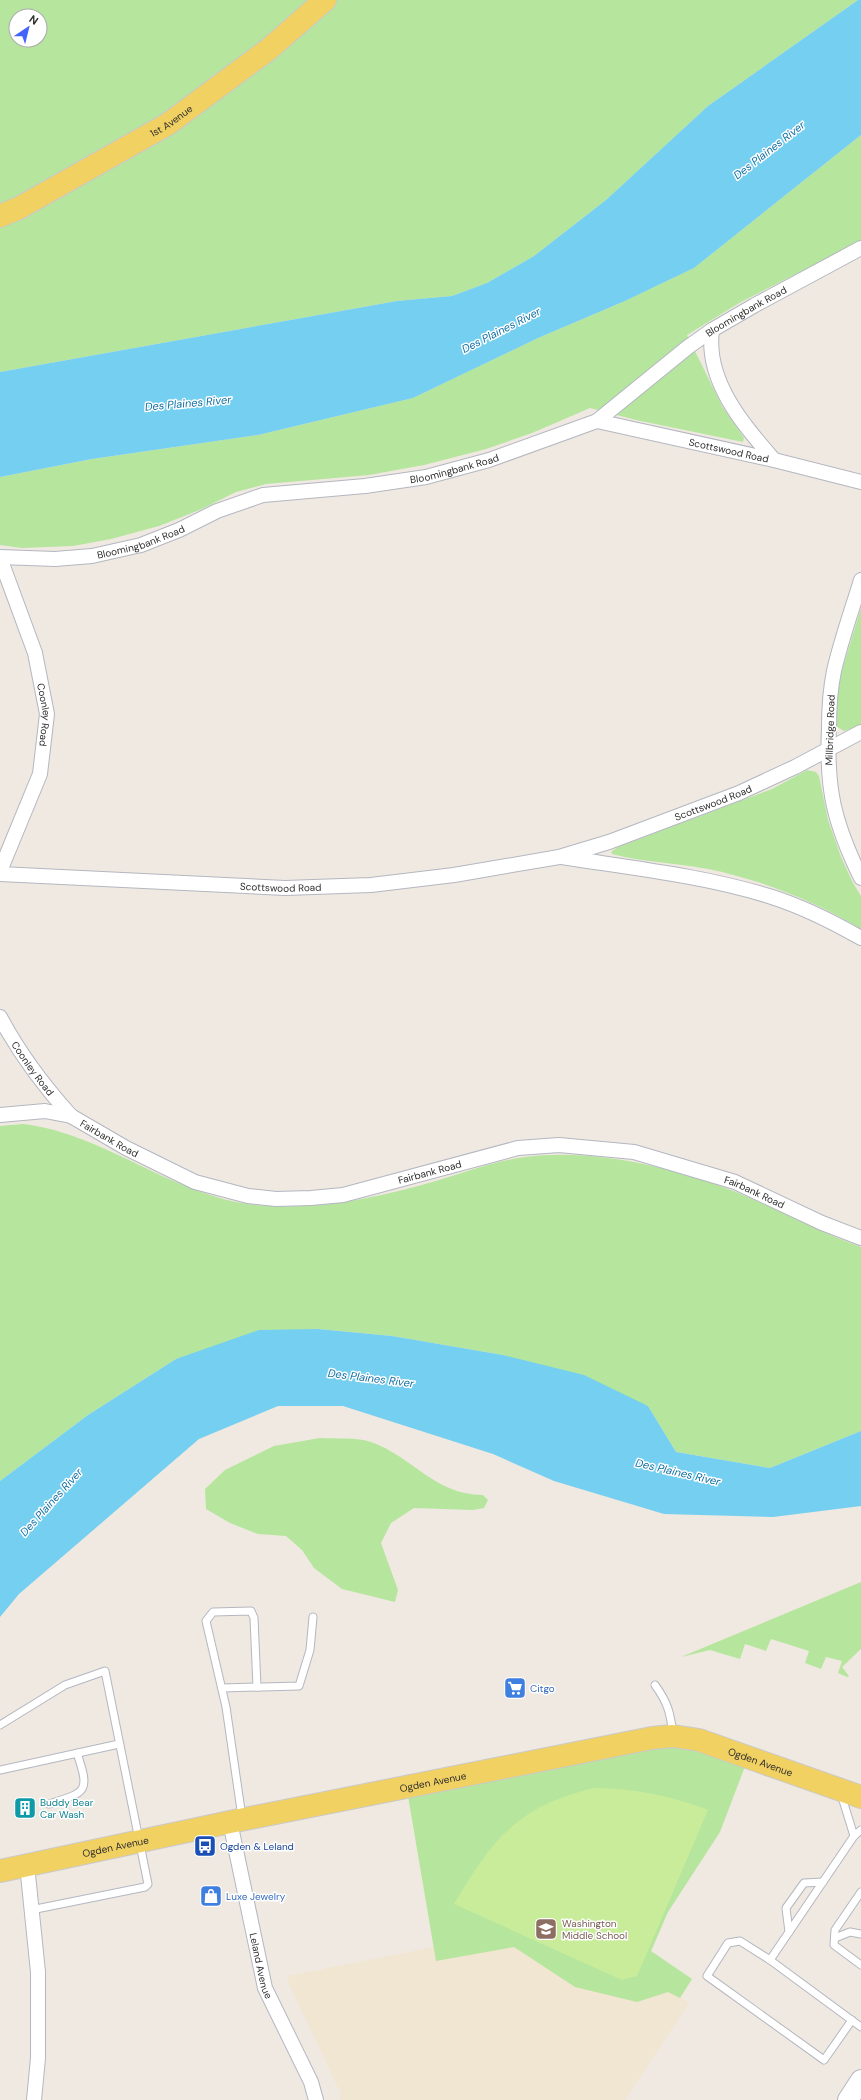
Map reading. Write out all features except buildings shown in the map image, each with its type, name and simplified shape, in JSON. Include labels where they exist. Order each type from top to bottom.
[{"type":"main road","name":"1st Avenue","points":[[0,216],[20,208],[168,124],[269,50],[325,0]]},
{"type":"main road","name":"Ogden Avenue","points":[[0,1871],[236,1821],[652,1738],[673,1736],[699,1740],[861,1797]]},
{"type":"street","name":"Bloomingbank Road","points":[[0,557],[55,559],[92,556],[134,546],[179,530],[217,511],[263,495],[365,486],[426,477],[489,460],[597,421],[688,347],[712,330],[861,248]]},
{"type":"street","points":[[712,330],[710,344],[712,359],[720,383],[744,424],[774,460]]},
{"type":"street","name":"Scottswood Road","points":[[597,421],[774,460],[861,482]]},
{"type":"street","name":"Coonley Road","points":[[0,557],[35,653],[47,714],[40,774],[0,872]]},
{"type":"street","name":"Millbridge Road","points":[[861,580],[834,671],[830,700],[828,751],[830,793],[837,822],[846,849],[861,878]]},
{"type":"street","name":"Scottswood Road","points":[[0,872],[293,888],[371,885],[454,875],[559,857],[609,842],[739,793],[828,751],[861,732]]},
{"type":"street","name":"Scottswood Road","points":[[559,857],[678,875],[742,888],[799,908],[861,938]]},
{"type":"street","name":"Coonley Road","points":[[0,1017],[12,1040],[44,1086],[71,1116]]},
{"type":"street","name":"Fairbank Road","points":[[0,1115],[45,1112],[71,1116],[168,1171],[216,1189],[248,1196],[276,1199],[343,1195],[518,1148],[559,1145],[634,1152],[735,1182],[822,1223],[861,1238]]},
{"type":"street","name":"Leland Avenue","points":[[236,1821],[265,1988],[311,2082],[316,2100]]},
{"type":"street","points":[[27,1865],[38,1972],[38,2058],[34,2100]]},
{"type":"street","points":[[848,2100],[861,2080]]},
{"type":"lane","points":[[236,1821],[222,1688],[206,1621],[213,1612],[251,1611],[254,1618],[257,1687]]},
{"type":"lane","points":[[222,1688],[299,1686],[310,1650],[313,1617]]},
{"type":"lane","points":[[0,1725],[66,1685],[105,1671],[148,1884],[145,1887],[32,1910]]},
{"type":"lane","points":[[654,1685],[666,1700],[669,1708],[673,1736]]},
{"type":"lane","points":[[0,1770],[119,1744]]},
{"type":"lane","points":[[49,1804],[78,1795],[83,1787],[84,1776],[77,1753]]},
{"type":"lane","points":[[839,1790],[854,1836]]},
{"type":"lane","points":[[770,1960],[854,1836],[861,1830]]},
{"type":"lane","points":[[789,1932],[786,1908],[804,1883],[823,1882]]},
{"type":"lane","points":[[861,1892],[835,1930],[834,1938],[834,1945],[861,1964]]},
{"type":"lane","points":[[834,1938],[850,1932],[861,1934]]},
{"type":"lane","points":[[852,2020],[824,2060],[707,1976],[728,1943],[740,1941],[770,1960],[852,2020],[861,2027]]},
{"type":"shaded area","name":"Washington Middle School","points":[[407,1790],[720,1832],[668,1912],[651,1952],[692,1979],[680,1997],[689,2003],[625,2100],[340,2100],[340,2092],[289,1984],[288,1976],[434,1947]]},
{"type":"green space","points":[[0,0],[858,0],[708,106],[606,200],[534,256],[487,283],[452,296],[397,301],[0,372]]},
{"type":"green space","points":[[861,135],[861,241],[741,302],[687,335],[722,406],[744,438],[743,442],[636,420],[590,408],[532,433],[486,449],[424,465],[369,475],[266,484],[236,492],[202,509],[159,526],[111,539],[73,546],[22,548],[0,545],[0,477],[92,459],[258,435],[413,398],[538,338],[625,301],[694,268]]},
{"type":"green space","points":[[861,608],[861,725],[844,731],[836,726],[834,719],[841,673]]},
{"type":"green space","points":[[807,770],[816,772],[819,776],[828,820],[841,857],[861,896],[861,929],[825,909],[768,885],[708,869],[624,857],[612,854],[611,852],[618,847],[772,789]]},
{"type":"green space","points":[[23,1124],[55,1130],[85,1140],[174,1181],[204,1193],[235,1202],[268,1206],[311,1206],[353,1201],[415,1187],[503,1161],[525,1157],[551,1155],[578,1155],[632,1162],[712,1183],[736,1192],[861,1247],[861,1431],[770,1468],[676,1452],[648,1406],[503,1355],[392,1336],[318,1329],[176,1359],[88,1415],[0,1481],[0,1126]]},
{"type":"green space","points":[[320,1438],[366,1440],[386,1449],[451,1489],[483,1495],[488,1500],[484,1508],[473,1510],[414,1508],[391,1523],[381,1543],[398,1590],[395,1602],[342,1589],[314,1568],[302,1550],[286,1536],[258,1534],[230,1523],[206,1509],[205,1489],[225,1470],[274,1446]]},
{"type":"green space","points":[[861,1582],[861,1649],[842,1667],[849,1676],[847,1677],[838,1673],[842,1661],[826,1657],[821,1669],[805,1663],[809,1651],[771,1639],[766,1651],[745,1644],[740,1659],[710,1650],[681,1657]]},
{"type":"green space","points":[[655,1741],[747,1761],[720,1832],[668,1912],[651,1951],[692,1979],[680,1998],[668,1992],[637,2002],[575,1987],[514,1947],[436,1961],[407,1790]]},
{"type":"green space","points":[[594,1788],[638,1791],[679,1800],[708,1810],[637,1976],[622,1980],[454,1904],[481,1861],[495,1843],[510,1828],[526,1815],[545,1805],[568,1795]]},
{"type":"water","name":"Des Plaines River","points":[[858,0],[861,0],[861,135],[694,268],[625,301],[538,338],[413,398],[258,435],[92,459],[0,477],[0,372],[397,301],[452,296],[487,283],[534,256],[606,200],[708,106]]},
{"type":"water","name":"Des Plaines River","points":[[318,1329],[392,1336],[503,1355],[584,1375],[648,1406],[676,1452],[770,1468],[861,1431],[861,1506],[773,1517],[664,1514],[554,1481],[493,1454],[343,1406],[278,1406],[199,1439],[19,1594],[0,1617],[0,1481],[88,1415],[176,1359],[259,1330]]},
{"type":"place","name":"Citgo","points":[[515,1688]]},
{"type":"place","name":"Buddy Bear Car Wash","points":[[25,1808]]},
{"type":"place","name":"Ogden & Leland","points":[[205,1846]]},
{"type":"place","name":"Luxe Jewelry","points":[[211,1896]]},
{"type":"place","name":"Washington Middle School","points":[[546,1929]]}]
